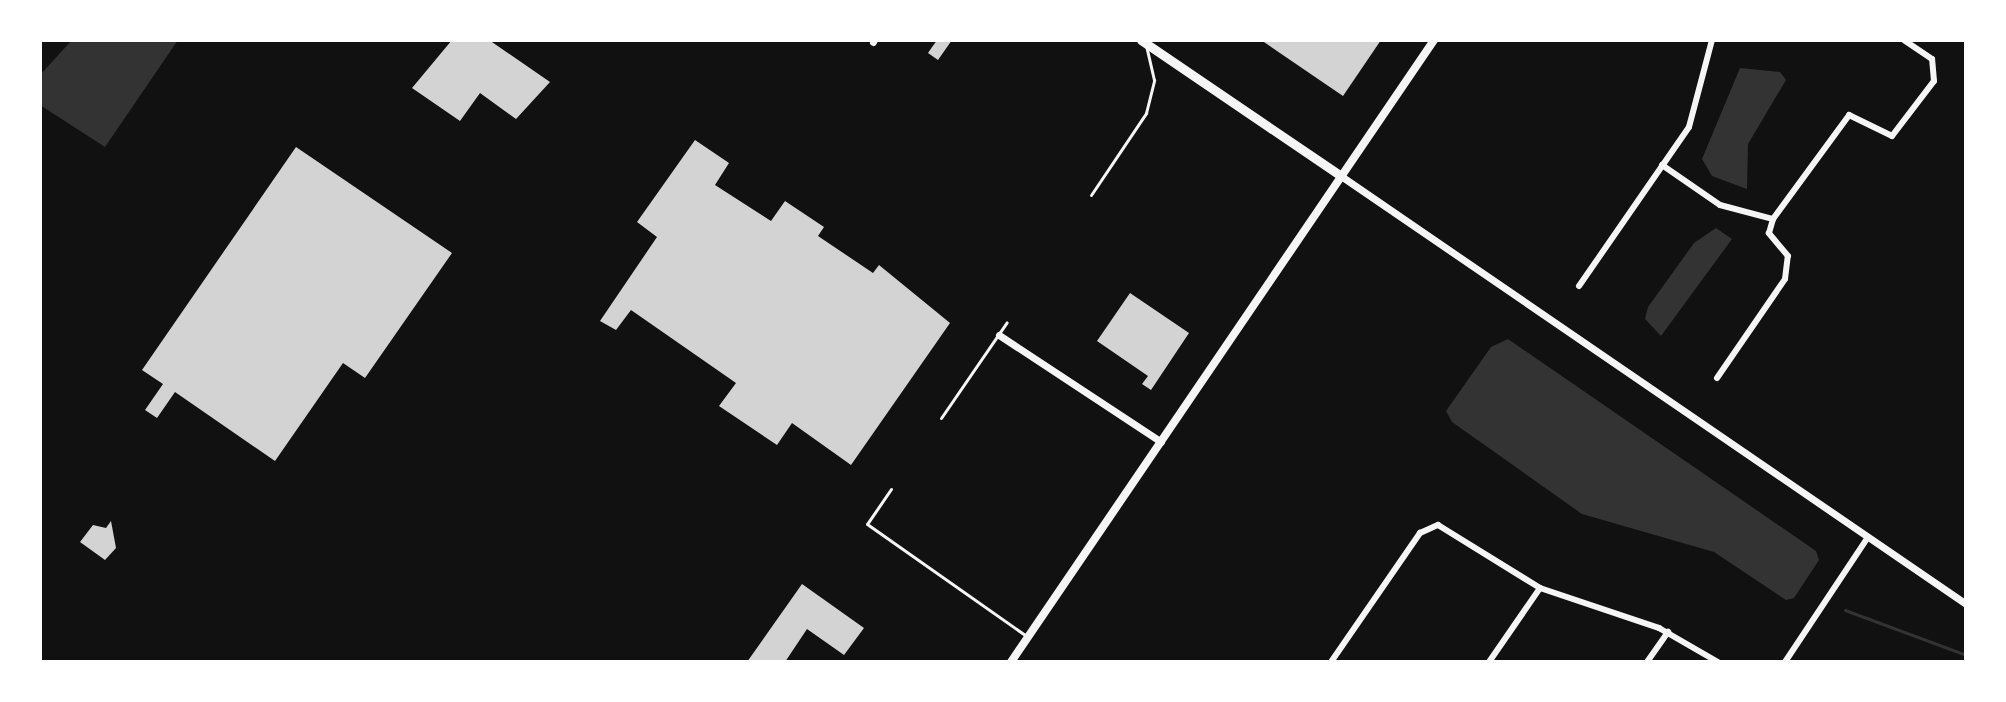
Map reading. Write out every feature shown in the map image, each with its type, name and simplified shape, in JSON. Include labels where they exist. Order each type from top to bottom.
[{"type":"main road","points":[[1011,662],[1434,40]]},
{"type":"main road","points":[[1143,41],[1341,176]]},
{"type":"street","points":[[1579,286],[1689,127],[1712,40]]},
{"type":"street","points":[[1717,378],[1785,279],[1788,256],[1769,233],[1773,219],[1849,115],[1884,135],[1900,132],[1937,68],[1904,40]]},
{"type":"street","points":[[1662,165],[1720,205],[1773,219]]},
{"type":"street","points":[[1341,176],[1966,604]]},
{"type":"street","points":[[999,335],[1161,442]]},
{"type":"street","points":[[1331,662],[1420,533],[1445,526],[1540,588],[1668,632],[1718,662]]},
{"type":"street","points":[[1785,662],[1868,537]]},
{"type":"street","points":[[1489,662],[1540,588]]},
{"type":"street","points":[[1647,662],[1668,632]]},
{"type":"lane","points":[[1091,195],[1146,113],[1154,80],[1143,41]]},
{"type":"lane","points":[[941,418],[1007,322]]},
{"type":"lane","points":[[891,489],[867,524],[1028,637]]},
{"type":"shaded area","points":[[72,40],[178,40],[105,147],[40,105],[40,75]]},
{"type":"shaded area","points":[[1740,68],[1780,72],[1786,80],[1748,144],[1747,189],[1712,176],[1702,159]]},
{"type":"shaded area","points":[[1716,228],[1732,239],[1661,336],[1645,319],[1648,307],[1694,243]]},
{"type":"shaded area","points":[[1508,339],[1816,551],[1819,560],[1794,598],[1786,600],[1714,552],[1582,514],[1452,422],[1446,411],[1491,347]]},
{"type":"building","points":[[452,40],[489,40],[550,82],[516,119],[480,93],[460,121],[412,88]]},
{"type":"building","points":[[937,40],[952,40],[938,60],[928,53]]},
{"type":"building","points":[[1261,40],[1381,40],[1343,96]]},
{"type":"building","points":[[695,140],[729,163],[715,185],[771,221],[785,201],[824,227],[818,236],[873,273],[879,265],[950,323],[851,465],[792,423],[777,445],[719,406],[736,383],[631,310],[616,330],[600,321],[657,237],[637,222]]},
{"type":"building","points":[[296,147],[452,253],[365,378],[343,363],[275,461],[175,392],[157,418],[145,410],[163,384],[142,370]]},
{"type":"building","points":[[1130,293],[1189,333],[1151,390],[1142,384],[1148,376],[1097,341]]},
{"type":"building","points":[[111,521],[116,548],[105,560],[80,542],[93,525],[106,528]]},
{"type":"building","points":[[802,584],[864,628],[844,655],[807,629],[785,662],[747,662]]},
{"type":"waterway","points":[[1845,610],[1966,655]]}]
